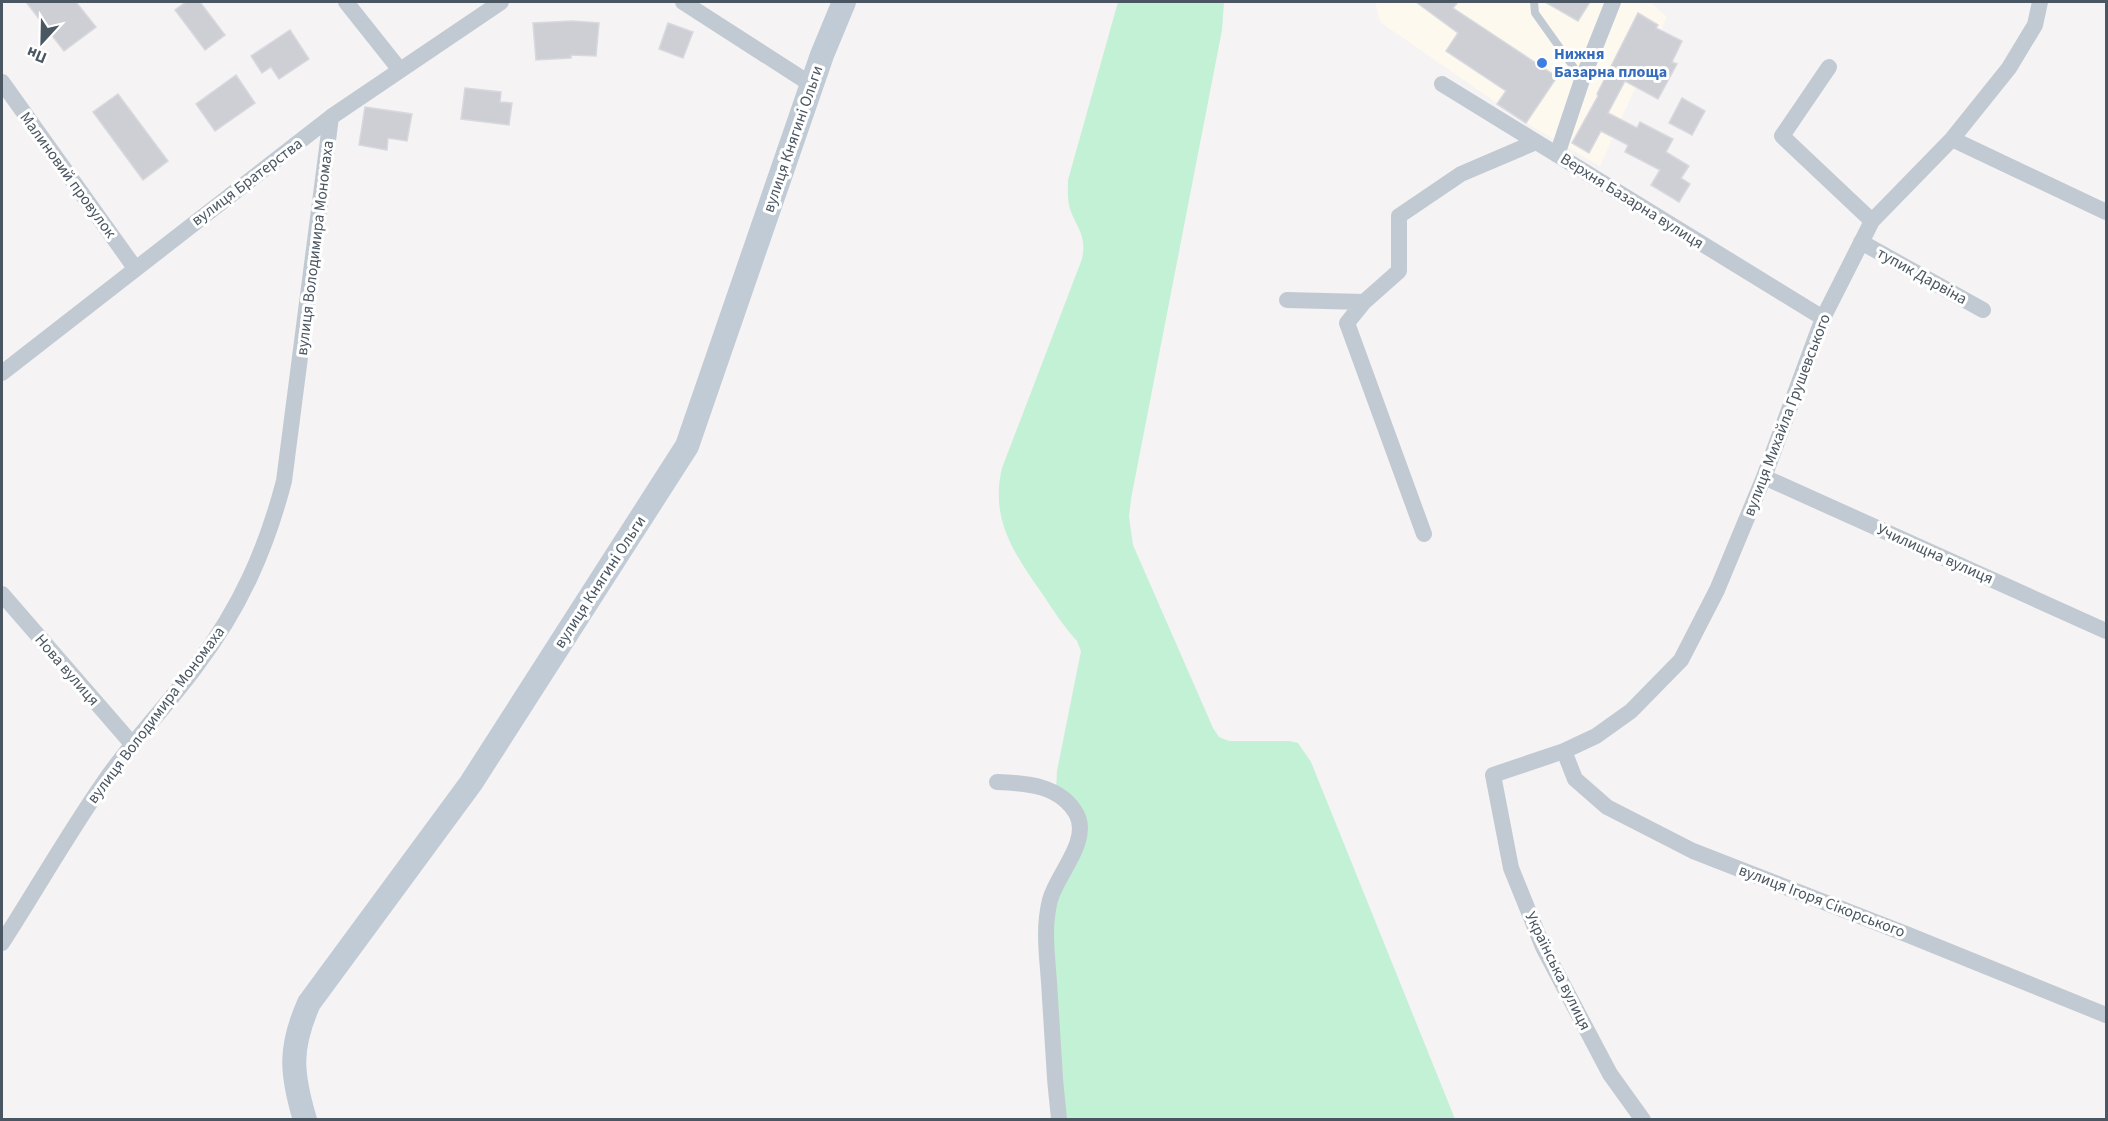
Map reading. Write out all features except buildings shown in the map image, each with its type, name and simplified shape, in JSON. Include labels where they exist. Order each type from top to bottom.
[{"type":"street","points":[[346,2],[400,70]]},
{"type":"street","name":"вулиця Братерства","points":[[2,373],[332,117],[501,2]]},
{"type":"street","points":[[684,2],[812,85]]},
{"type":"street","name":"вулиця Княгині Ольги","points":[[305,1119],[294,1076],[294,1050],[296,1035],[309,1003],[471,783],[687,446],[843,2]]},
{"type":"street","points":[[1557,155],[1582,80],[1613,2]]},
{"type":"street","name":"вулиця Михайла Грушевського","points":[[1493,775],[1564,752],[1596,736],[1631,711],[1681,660],[1717,590],[1764,477],[1823,318],[1872,221],[1952,139],[2009,68],[2035,25],[2040,2]]},
{"type":"street","points":[[1829,67],[1782,136],[1872,221]]},
{"type":"street","name":"Малиновий провулок","points":[[2,82],[135,268]]},
{"type":"street","name":"Верхня Базарна вулиця","points":[[1442,84],[1823,318]]},
{"type":"street","name":"вулиця Володимира Мономаха","points":[[3,936],[105,781],[216,638],[250,578],[271,530],[284,481],[332,117]]},
{"type":"street","points":[[1952,139],[2106,212]]},
{"type":"street","points":[[1424,534],[1347,323],[1364,302],[1399,271],[1399,216],[1461,174],[1536,142]]},
{"type":"street","name":"тупик Дарвіна","points":[[1861,242],[1983,310]]},
{"type":"street","points":[[1287,300],[1364,302]]},
{"type":"street","name":"Училищна вулиця","points":[[1764,477],[2106,631]]},
{"type":"street","name":"Нова вулиця","points":[[2,594],[133,745]]},
{"type":"street","name":"вулиця Ігоря Сікорського","points":[[1564,752],[1575,779],[1607,807],[1693,851],[2106,1015]]},
{"type":"street","name":"Українська вулиця","points":[[1493,775],[1511,868],[1543,947],[1610,1074],[1643,1119]]},
{"type":"street","points":[[997,782],[1042,786],[1056,793],[1077,815],[1081,827],[1075,849],[1055,886],[1050,901],[1046,938],[1059,1119]]},
{"type":"lane","points":[[1534,2],[1535,13],[1582,80]]},
{"type":"shaded area","name":"Нижня Базарна площа","points":[[1375,2],[1650,2],[1667,17],[1600,166],[1526,123],[1380,22]]},
{"type":"green space","points":[[1118,2],[1224,2],[1222,30],[1131,499],[1129,517],[1133,545],[1219,737],[1229,741],[1298,743],[1311,762],[1455,1119],[1059,1119],[1046,938],[1081,827],[1056,793],[1057,771],[1081,651],[1077,641],[1021,563],[1006,534],[999,503],[999,486],[1002,468],[1082,259],[1082,238],[1069,205],[1068,180]]},
{"type":"place","name":"Нижня Базарна площа","points":[[1542,63]]}]
